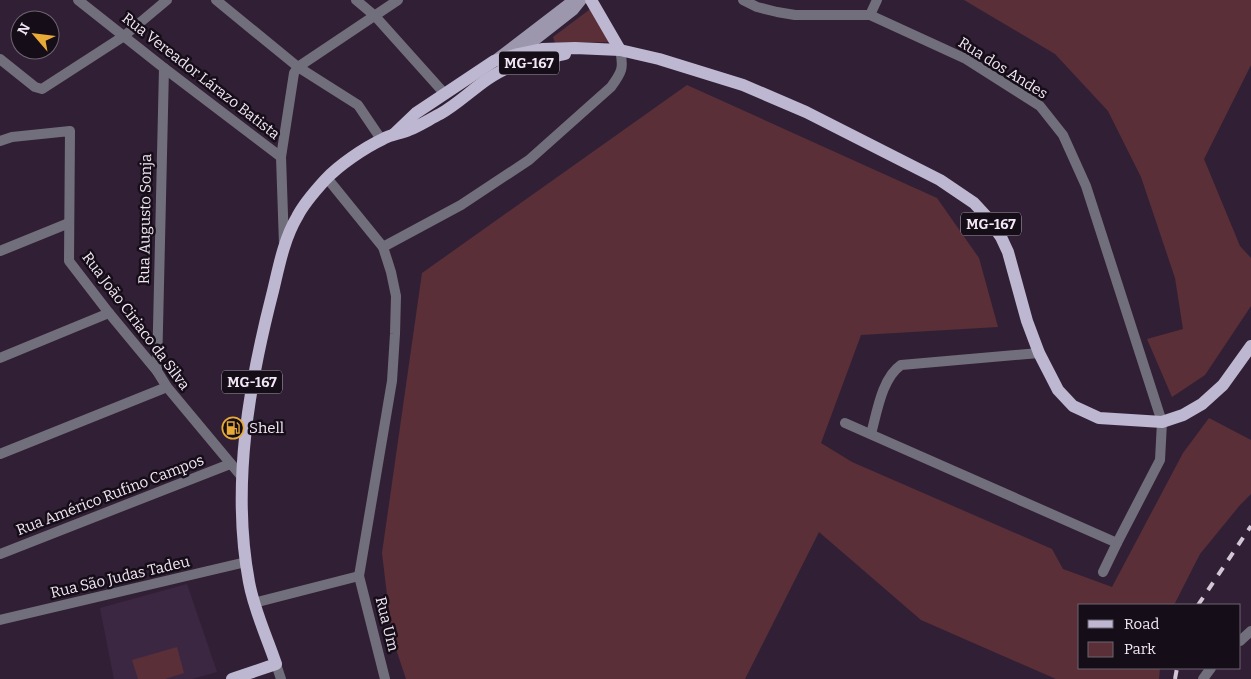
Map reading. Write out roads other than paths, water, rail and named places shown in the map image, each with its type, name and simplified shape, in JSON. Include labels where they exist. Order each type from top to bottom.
[{"type":"main road","name":"MG-167","points":[[394,134],[416,112],[494,61],[573,0]]},
{"type":"main road","points":[[466,94],[574,10],[582,0]]},
{"type":"main road","points":[[591,0],[620,50]]},
{"type":"main road","name":"MG-167","points":[[494,61],[518,54],[560,48],[620,50],[659,60],[743,86],[824,121],[940,180],[958,191],[986,216],[1001,237],[1008,252],[1027,321],[1039,353],[1058,390],[1073,406],[1099,418],[1162,422],[1183,415],[1202,404],[1223,385],[1251,346]]},
{"type":"main road","name":"MG-167","points":[[276,664],[254,603],[246,562],[242,477],[251,386],[284,247],[296,217],[310,196],[327,178],[350,160],[381,139],[408,130],[443,112],[466,94],[507,68],[553,56],[597,49]]},
{"type":"main road","points":[[443,112],[446,98],[444,93]]},
{"type":"main road","points":[[232,679],[276,664]]},
{"type":"street","name":"Rua Vereador Lárazo Batista","points":[[78,0],[281,157]]},
{"type":"street","points":[[2,63],[35,88],[42,89],[124,36],[167,0]]},
{"type":"street","points":[[216,0],[298,67],[358,105],[381,139]]},
{"type":"street","points":[[356,0],[375,16],[444,93]]},
{"type":"street","points":[[284,247],[281,157],[294,73],[298,67],[398,0]]},
{"type":"street","name":"Rua dos Andes","points":[[743,0],[759,4],[777,12],[795,15],[870,15],[966,59],[1040,106],[1063,135],[1086,186],[1162,422],[1160,460],[1103,572]]},
{"type":"street","points":[[870,15],[877,0]]},
{"type":"street","points":[[383,247],[461,205],[529,160],[611,87],[619,77],[624,66],[620,50]]},
{"type":"street","name":"Rua Augusto Sonja","points":[[157,371],[164,68]]},
{"type":"street","name":"Rua João Ciriaco da Silva","points":[[0,140],[70,131],[69,261],[157,371],[167,387],[242,477]]},
{"type":"street","points":[[254,603],[359,576],[392,380],[396,296],[383,247],[327,178]]},
{"type":"street","points":[[0,251],[69,223]]},
{"type":"street","points":[[0,358],[109,313]]},
{"type":"street","points":[[871,434],[888,378],[901,364],[1039,353]]},
{"type":"street","points":[[0,454],[167,387]]},
{"type":"street","points":[[844,423],[1117,543]]},
{"type":"street","name":"Rua Américo Rufino Campos","points":[[0,554],[230,464]]},
{"type":"street","name":"Rua São Judas Tadeu","points":[[0,620],[246,562]]},
{"type":"street","name":"Rua Um","points":[[359,576],[385,679]]},
{"type":"street","points":[[1241,640],[1251,631]]},
{"type":"street","points":[[276,664],[281,679]]},
{"type":"railway","points":[[1199,604],[1251,526]]},
{"type":"railway","points":[[1175,679],[1177,669]]},
{"type":"place","name":"Shell","points":[[233,428]]}]
